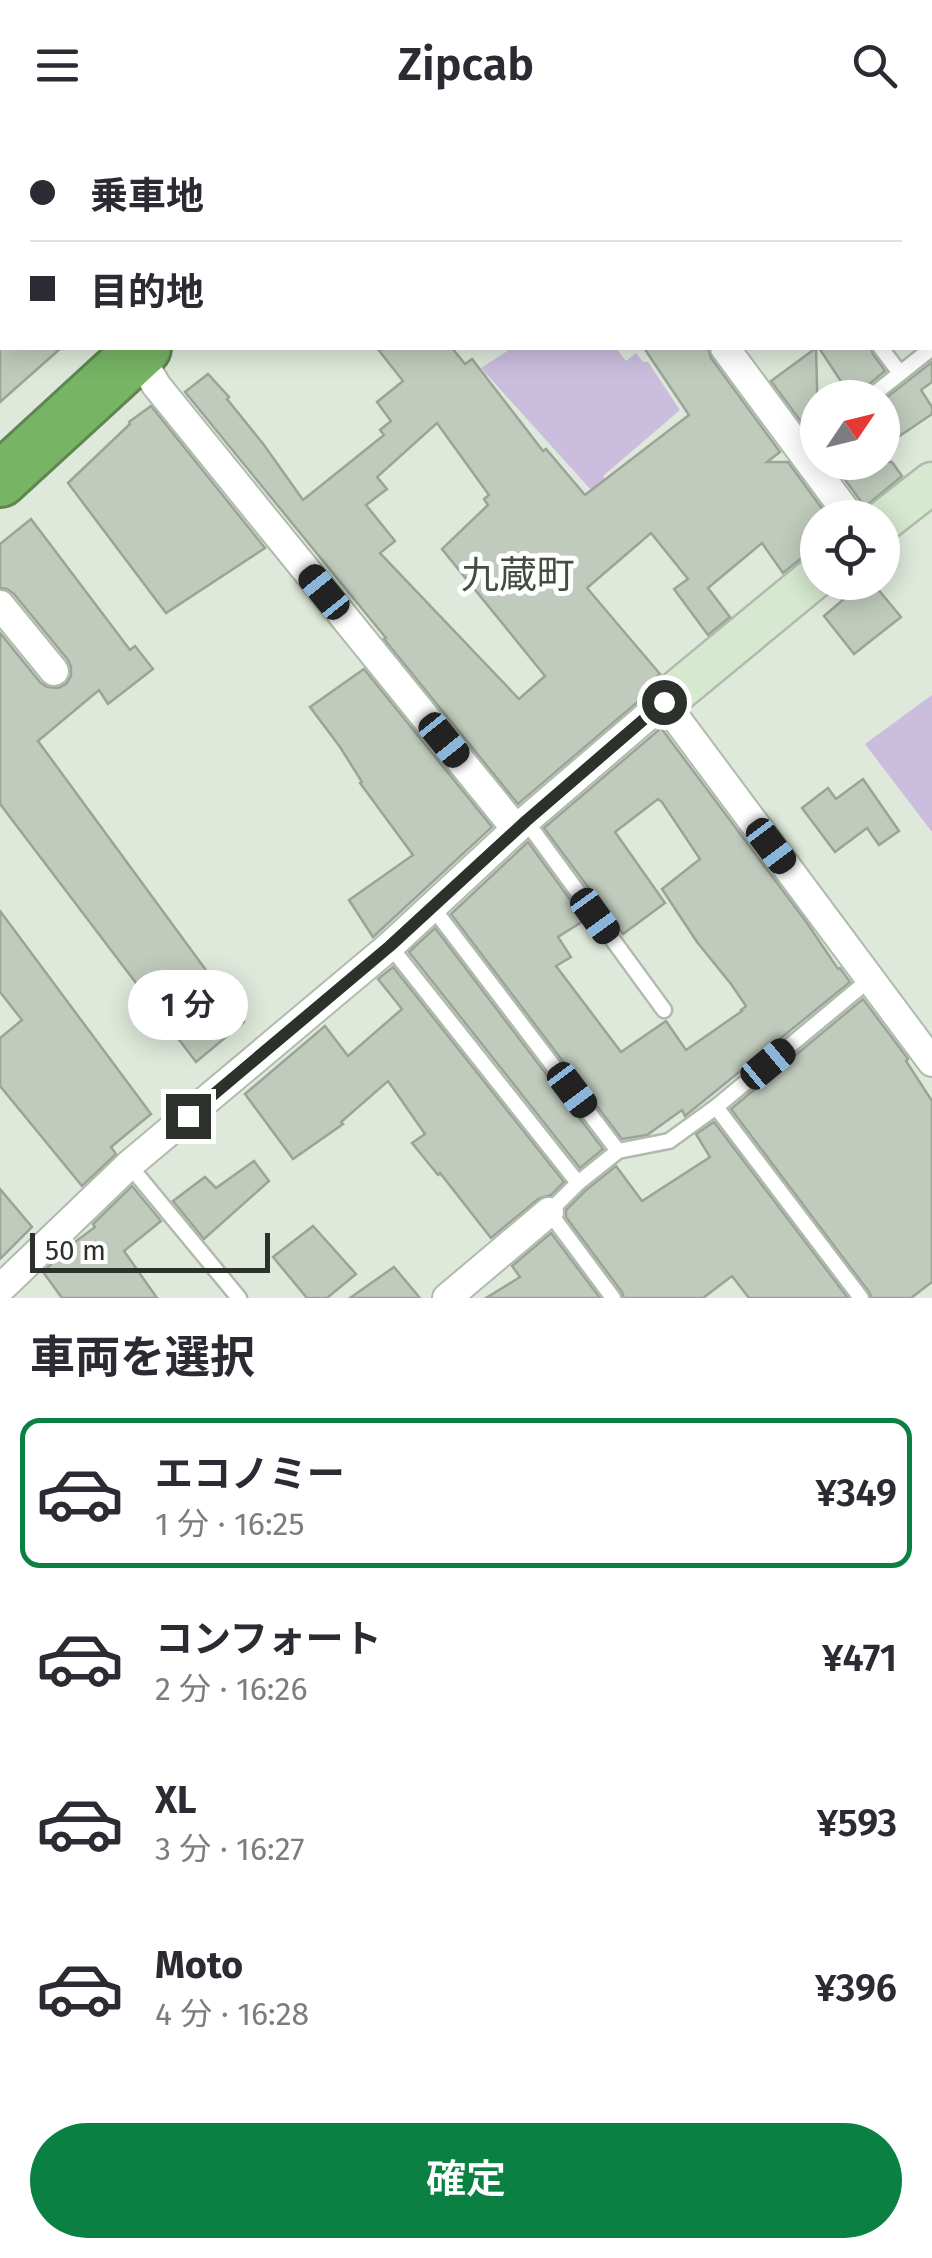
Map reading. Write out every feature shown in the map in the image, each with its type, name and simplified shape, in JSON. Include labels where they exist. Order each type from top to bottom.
[{"type":"highway","points":[[0,480],[138,350]]},
{"type":"street","points":[[139,350],[156,385],[521,825]]},
{"type":"street","points":[[727,350],[805,448],[838,500]]},
{"type":"street","points":[[900,508],[932,483]]},
{"type":"street","points":[[0,1289],[130,1165],[390,946],[521,825],[664,702],[800,590]]},
{"type":"street","points":[[0,606],[54,671]]},
{"type":"street","points":[[664,702],[932,1062]]},
{"type":"street","points":[[447,1298],[549,1212]]},
{"type":"lane","points":[[883,350],[900,373]]},
{"type":"lane","points":[[891,380],[929,350]]},
{"type":"lane","points":[[521,825],[664,1010]]},
{"type":"lane","points":[[433,908],[618,1151]]},
{"type":"lane","points":[[390,946],[578,1183]]},
{"type":"lane","points":[[613,1298],[549,1212],[618,1151],[669,1141],[716,1107],[870,979]]},
{"type":"lane","points":[[716,1107],[860,1298]]},
{"type":"lane","points":[[130,1165],[239,1298]]},
{"type":"shaded area","points":[[509,350],[618,350],[626,361],[636,353],[648,362],[680,410],[603,476],[611,494],[601,501],[481,368]]},
{"type":"shaded area","points":[[932,695],[932,832],[865,744]]},
{"type":"building","points":[[0,350],[59,350],[0,402]]},
{"type":"building","points":[[379,350],[454,350],[465,364],[472,359],[543,451],[546,449],[585,495],[689,415],[645,350],[709,350],[780,452],[767,462],[788,462],[816,500],[800,500],[800,559],[783,573],[762,543],[708,588],[730,617],[708,635],[674,589],[688,579],[651,533],[587,588],[660,674],[648,684],[641,699],[518,804],[185,392],[208,374],[303,500],[384,435],[380,430],[391,421],[377,402],[403,381]],"holes":[[[437,423],[489,495],[484,499],[488,505],[442,549],[545,676],[519,699],[380,553],[395,541],[366,505],[387,489],[377,477]]]},
{"type":"building","points":[[816,350],[817,380],[800,380],[800,420],[771,381]]},
{"type":"building","points":[[820,350],[872,350],[885,371],[874,380],[840,380]]},
{"type":"building","points":[[932,362],[932,382],[921,390],[932,414],[900,436],[900,387]]},
{"type":"building","points":[[151,406],[265,548],[166,613],[68,483],[129,422]]},
{"type":"building","points":[[845,480],[897,480],[873,500],[860,500]]},
{"type":"building","points":[[31,519],[130,650],[135,646],[153,669],[108,704],[99,690],[38,741],[244,1022],[196,1062],[0,804],[0,633],[47,687],[58,688],[71,676],[68,660],[14,594],[0,588],[0,544]]},
{"type":"building","points":[[843,600],[887,600],[901,617],[854,654],[824,616]]},
{"type":"building","points":[[364,669],[492,827],[373,937],[349,900],[413,855],[310,707]]},
{"type":"building","points":[[661,728],[850,982],[685,1116],[682,1110],[647,1135],[622,1139],[451,914],[528,842],[585,920],[558,937],[571,957],[556,966],[621,1052],[666,1021],[686,1050],[742,1011],[746,1006],[662,889],[700,859],[662,802],[658,799],[615,832],[665,903],[623,934],[544,828]]},
{"type":"building","points":[[863,779],[899,831],[879,845],[867,828],[835,852],[802,808],[828,788],[836,799]]},
{"type":"building","points":[[0,911],[151,1114],[111,1147],[116,1154],[82,1186],[0,1086],[0,1038],[22,1020],[0,992]]},
{"type":"building","points":[[435,928],[603,1149],[580,1168],[409,952]]},
{"type":"building","points":[[393,967],[564,1182],[491,1238],[412,1143],[425,1134],[388,1081],[343,1124],[293,1159],[245,1094],[325,1026],[348,1056],[402,1009],[378,979]]},
{"type":"building","points":[[863,999],[908,1059],[932,1101],[932,1282],[911,1298],[872,1298],[731,1109]]},
{"type":"building","points":[[714,1122],[848,1298],[749,1298],[732,1276],[703,1298],[624,1298],[566,1217],[566,1210],[616,1166],[642,1201],[710,1157],[696,1134]]},
{"type":"building","points":[[254,1161],[269,1181],[204,1239],[173,1201],[205,1177],[216,1188]]},
{"type":"building","points":[[132,1186],[161,1221],[124,1251],[157,1298],[62,1298],[43,1272],[95,1227],[93,1224]]},
{"type":"building","points":[[0,1189],[32,1227],[0,1259]]},
{"type":"building","points":[[313,1226],[356,1274],[327,1298],[307,1298],[273,1257]]},
{"type":"building","points":[[551,1233],[600,1298],[486,1298],[520,1277],[512,1266]]},
{"type":"building","points":[[394,1267],[420,1298],[350,1298]]},
{"type":"district","name":"九蔵町","points":[[518,575]]},
{"type":"route","points":[[188,1116],[390,946],[664,702]]}]
